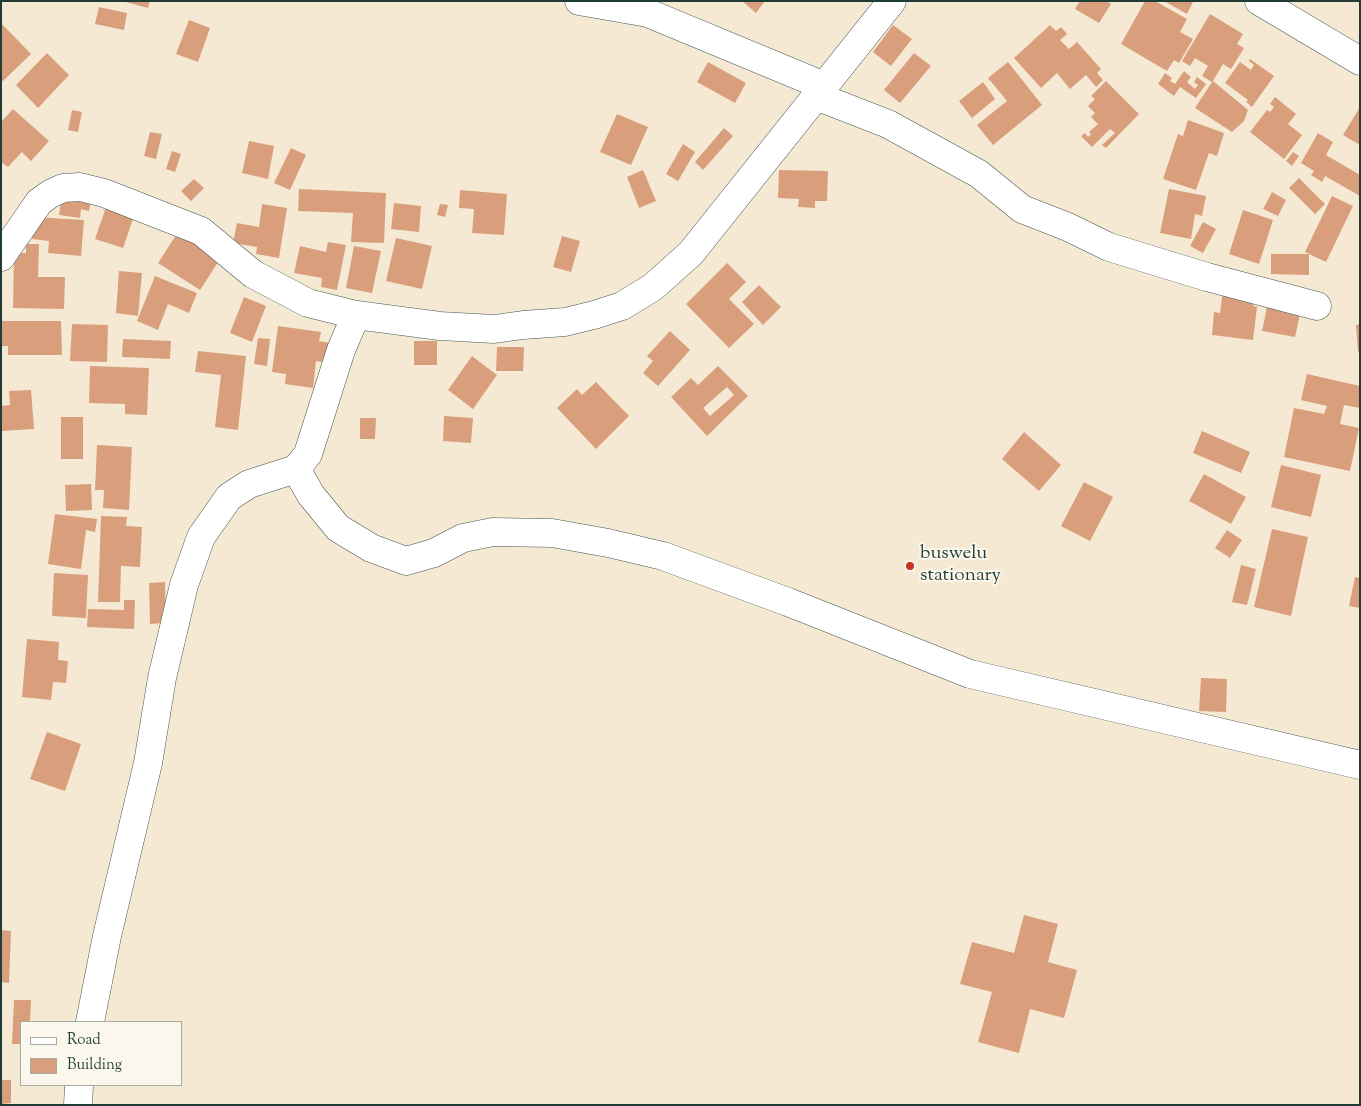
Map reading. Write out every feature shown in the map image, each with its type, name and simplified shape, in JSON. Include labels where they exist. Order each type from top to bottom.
[{"type":"street","points":[[579,1],[648,13],[820,91],[888,124],[979,174],[1022,209],[1068,227],[1109,247],[1207,277],[1317,306]]},
{"type":"street","points":[[1,257],[39,202],[63,188],[80,187],[104,193],[201,231],[253,274],[308,303],[356,315],[440,326],[494,329],[565,322],[594,316],[622,306],[652,287],[691,253],[892,1]]},
{"type":"street","points":[[1259,1],[1360,61]]},
{"type":"street","points":[[90,1021],[107,936],[148,764],[162,678],[184,585],[201,537],[229,497],[249,484],[296,469],[308,454],[341,350],[356,315]]},
{"type":"street","points":[[296,469],[311,495],[338,528],[371,548],[406,561],[434,553],[463,538],[493,532],[552,534],[608,543],[663,556],[788,602],[970,674],[1360,765]]},
{"type":"street","points":[[78,1105],[80,1086]]},
{"type":"building","points":[[122,1],[150,1],[148,8]]},
{"type":"building","points":[[742,1],[765,1],[756,13]]},
{"type":"building","points":[[1080,1],[1106,1],[1111,4],[1099,23],[1075,9]]},
{"type":"building","points":[[1145,1],[1155,1],[1187,19],[1180,32],[1193,39],[1179,63],[1174,60],[1167,71],[1121,44]]},
{"type":"building","points":[[1164,1],[1192,1],[1193,2],[1187,14]]},
{"type":"building","points":[[99,7],[127,13],[124,30],[95,24]]},
{"type":"building","points":[[1210,14],[1243,34],[1237,44],[1244,48],[1231,69],[1223,64],[1213,81],[1248,110],[1244,121],[1232,132],[1195,108],[1212,82],[1202,76],[1208,66],[1195,58],[1190,66],[1182,61]]},
{"type":"building","points":[[189,20],[210,28],[198,62],[176,54]]},
{"type":"building","points":[[1,23],[31,54],[3,81],[1,80]]},
{"type":"building","points":[[893,25],[912,39],[891,66],[873,52]]},
{"type":"building","points":[[1050,25],[1056,31],[1061,27],[1067,34],[1060,40],[1069,49],[1077,42],[1101,69],[1097,73],[1103,80],[1096,87],[1086,75],[1070,89],[1057,73],[1041,88],[1014,58]]},
{"type":"building","points":[[47,53],[69,75],[38,108],[16,85]]},
{"type":"building","points":[[914,53],[931,66],[900,103],[884,90]]},
{"type":"building","points":[[1250,59],[1274,76],[1252,107],[1246,102],[1248,100],[1225,83],[1240,62],[1251,70],[1254,65],[1249,61]]},
{"type":"building","points":[[708,62],[746,83],[735,103],[697,82]]},
{"type":"building","points":[[1008,62],[1042,105],[993,145],[977,125],[1007,101],[988,78]]},
{"type":"building","points":[[1184,71],[1191,77],[1187,82],[1195,89],[1198,85],[1194,82],[1197,77],[1206,84],[1196,98],[1180,87],[1174,96],[1158,84],[1165,73],[1172,78],[1170,81],[1175,84]]},
{"type":"building","points":[[1106,81],[1139,114],[1106,148],[1102,145],[1115,133],[1110,129],[1092,147],[1081,136],[1085,133],[1088,137],[1091,134],[1089,132],[1098,124],[1091,117],[1095,113],[1088,106],[1095,99],[1091,96]]},
{"type":"building","points":[[983,82],[995,99],[972,118],[959,101]]},
{"type":"building","points":[[1275,97],[1296,114],[1288,124],[1302,135],[1284,159],[1250,132],[1267,110],[1270,112],[1274,107],[1270,104]]},
{"type":"building","points":[[1360,107],[1360,145],[1343,135]]},
{"type":"building","points":[[13,109],[49,141],[31,161],[22,152],[8,167],[1,162],[1,122]]},
{"type":"building","points":[[72,110],[82,112],[78,132],[68,130]]},
{"type":"building","points":[[617,114],[648,127],[631,165],[600,152]]},
{"type":"building","points":[[1188,120],[1224,133],[1217,156],[1209,153],[1196,190],[1163,179],[1178,134],[1183,136]]},
{"type":"building","points":[[724,128],[733,136],[703,170],[695,162]]},
{"type":"building","points":[[150,132],[162,134],[156,159],[144,156]]},
{"type":"building","points":[[1318,133],[1333,142],[1326,155],[1360,175],[1360,196],[1325,176],[1322,182],[1311,175],[1314,171],[1301,163]]},
{"type":"building","points":[[249,141],[274,146],[268,179],[242,173]]},
{"type":"building","points":[[683,144],[695,152],[678,181],[666,174]]},
{"type":"building","points":[[291,148],[306,155],[290,190],[274,183]]},
{"type":"building","points":[[172,151],[181,154],[175,172],[166,169]]},
{"type":"building","points":[[1293,152],[1299,156],[1292,166],[1286,161]]},
{"type":"building","points":[[643,170],[656,201],[639,208],[627,177]]},
{"type":"building","points":[[779,170],[828,171],[827,201],[815,201],[815,208],[798,207],[799,199],[778,198]]},
{"type":"building","points":[[1299,178],[1325,204],[1315,214],[1289,188]]},
{"type":"building","points":[[194,179],[204,188],[191,201],[181,191]]},
{"type":"building","points":[[299,189],[386,193],[384,243],[351,242],[353,213],[298,211]]},
{"type":"building","points":[[1169,189],[1206,196],[1202,216],[1195,214],[1191,239],[1160,233]]},
{"type":"building","points":[[460,190],[507,194],[504,235],[472,233],[474,209],[459,208]]},
{"type":"building","points":[[1272,192],[1286,200],[1278,216],[1263,209]]},
{"type":"building","points":[[62,196],[91,200],[89,211],[81,209],[80,218],[59,215]]},
{"type":"building","points":[[1332,196],[1353,206],[1326,262],[1305,252]]},
{"type":"building","points":[[394,203],[421,206],[419,232],[391,229]]},
{"type":"building","points":[[262,204],[287,208],[279,258],[256,254],[257,247],[233,243],[237,223],[259,227]]},
{"type":"building","points":[[440,204],[448,205],[445,217],[437,215]]},
{"type":"building","points":[[106,207],[134,216],[123,248],[95,239]]},
{"type":"building","points":[[1243,210],[1273,220],[1259,264],[1229,254]]},
{"type":"building","points":[[34,217],[84,220],[81,256],[48,253],[49,241],[32,239]]},
{"type":"building","points":[[1203,222],[1216,229],[1203,253],[1190,246]]},
{"type":"building","points":[[180,229],[222,256],[200,290],[158,263]]},
{"type":"building","points":[[562,236],[580,241],[571,272],[553,267]]},
{"type":"building","points":[[396,238],[432,246],[422,289],[386,281]]},
{"type":"building","points":[[328,242],[346,245],[337,290],[321,287],[322,278],[294,273],[300,246],[326,252]]},
{"type":"building","points":[[26,244],[39,244],[38,277],[65,277],[64,309],[13,308],[14,253],[26,253]]},
{"type":"building","points":[[354,246],[381,251],[372,293],[346,288]]},
{"type":"building","points":[[1271,254],[1309,254],[1309,275],[1271,274]]},
{"type":"building","points":[[727,263],[746,282],[729,299],[754,324],[729,348],[686,304]]},
{"type":"building","points":[[119,271],[142,273],[138,316],[116,313]]},
{"type":"building","points":[[155,276],[197,293],[189,313],[168,304],[158,330],[137,321]]},
{"type":"building","points":[[759,285],[781,307],[763,325],[742,302]]},
{"type":"building","points":[[1223,290],[1255,294],[1253,306],[1257,307],[1253,340],[1212,335],[1214,312],[1220,313]]},
{"type":"building","points":[[244,297],[266,306],[252,342],[230,333]]},
{"type":"building","points":[[1268,302],[1301,309],[1295,337],[1262,331]]},
{"type":"building","points":[[1,321],[61,321],[62,355],[8,355],[8,346],[1,346]]},
{"type":"building","points":[[72,324],[108,325],[107,362],[70,361]]},
{"type":"building","points":[[1360,324],[1360,352],[1358,352],[1356,325]]},
{"type":"building","points":[[278,326],[321,332],[319,341],[331,343],[328,363],[316,361],[313,388],[285,384],[286,374],[272,372]]},
{"type":"building","points":[[670,331],[690,350],[658,386],[643,373],[653,361],[647,356]]},
{"type":"building","points":[[258,338],[270,339],[267,366],[254,364]]},
{"type":"building","points":[[123,339],[171,341],[170,359],[122,357]]},
{"type":"building","points":[[414,341],[437,341],[437,365],[414,365]]},
{"type":"building","points":[[497,347],[524,347],[523,371],[496,371]]},
{"type":"building","points":[[198,351],[246,356],[238,430],[215,427],[221,375],[195,372]]},
{"type":"building","points":[[472,356],[497,375],[473,409],[448,390]]},
{"type":"building","points":[[90,366],[149,368],[147,415],[125,414],[125,404],[89,403]]},
{"type":"building","points":[[718,366],[748,396],[707,436],[671,397],[691,378],[698,385]],"holes":[[[727,387],[734,395],[710,416],[703,408]]]},
{"type":"building","points":[[1307,374],[1360,386],[1360,408],[1344,405],[1340,424],[1359,428],[1350,471],[1284,457],[1294,408],[1324,414],[1327,406],[1301,400]]},
{"type":"building","points":[[596,382],[629,416],[596,449],[557,408],[577,389],[582,395]]},
{"type":"building","points":[[31,390],[34,429],[1,431],[1,406],[10,405],[9,391]]},
{"type":"building","points":[[444,416],[473,418],[471,443],[443,441]]},
{"type":"building","points":[[61,417],[83,417],[83,459],[61,459]]},
{"type":"building","points":[[360,418],[376,418],[375,439],[360,439]]},
{"type":"building","points":[[1202,431],[1250,452],[1241,473],[1193,453]]},
{"type":"building","points":[[1024,432],[1061,465],[1039,491],[1002,459]]},
{"type":"building","points":[[97,445],[132,447],[129,510],[103,508],[104,490],[95,490]]},
{"type":"building","points":[[1281,465],[1321,475],[1311,517],[1271,507]]},
{"type":"building","points":[[1204,474],[1246,497],[1231,524],[1189,501]]},
{"type":"building","points":[[1084,482],[1113,497],[1090,541],[1061,526]]},
{"type":"building","points":[[91,484],[92,510],[66,511],[65,485]]},
{"type":"building","points":[[55,514],[97,519],[95,532],[86,530],[81,569],[48,564]]},
{"type":"building","points":[[101,516],[127,517],[126,526],[142,527],[140,567],[121,566],[120,602],[98,602]]},
{"type":"building","points":[[1272,529],[1308,537],[1291,616],[1254,607]]},
{"type":"building","points":[[1227,530],[1242,540],[1230,558],[1215,548]]},
{"type":"building","points":[[1241,565],[1256,569],[1247,605],[1232,602]]},
{"type":"building","points":[[54,573],[88,575],[86,618],[52,616]]},
{"type":"building","points":[[1355,577],[1360,578],[1360,608],[1349,606]]},
{"type":"building","points":[[165,582],[166,623],[150,624],[149,583]]},
{"type":"building","points":[[124,600],[135,600],[134,629],[87,627],[88,609],[124,610]]},
{"type":"building","points":[[27,639],[59,642],[58,660],[68,661],[66,683],[53,682],[51,700],[22,697]]},
{"type":"building","points":[[1201,678],[1227,679],[1226,712],[1199,711]]},
{"type":"building","points":[[47,732],[81,744],[65,791],[30,779]]},
{"type":"building","points":[[1024,915],[1058,924],[1048,962],[1077,970],[1064,1018],[1030,1009],[1019,1053],[978,1042],[992,992],[960,984],[972,942],[1014,953]]},
{"type":"building","points":[[1,930],[11,931],[9,983],[1,982]]},
{"type":"building","points":[[14,1000],[31,1000],[30,1021],[20,1021],[20,1044],[12,1044]]},
{"type":"building","points":[[1,1080],[11,1080],[11,1103],[1,1104]]},
{"type":"place","name":"buswelu stationary","points":[[910,566]]}]
